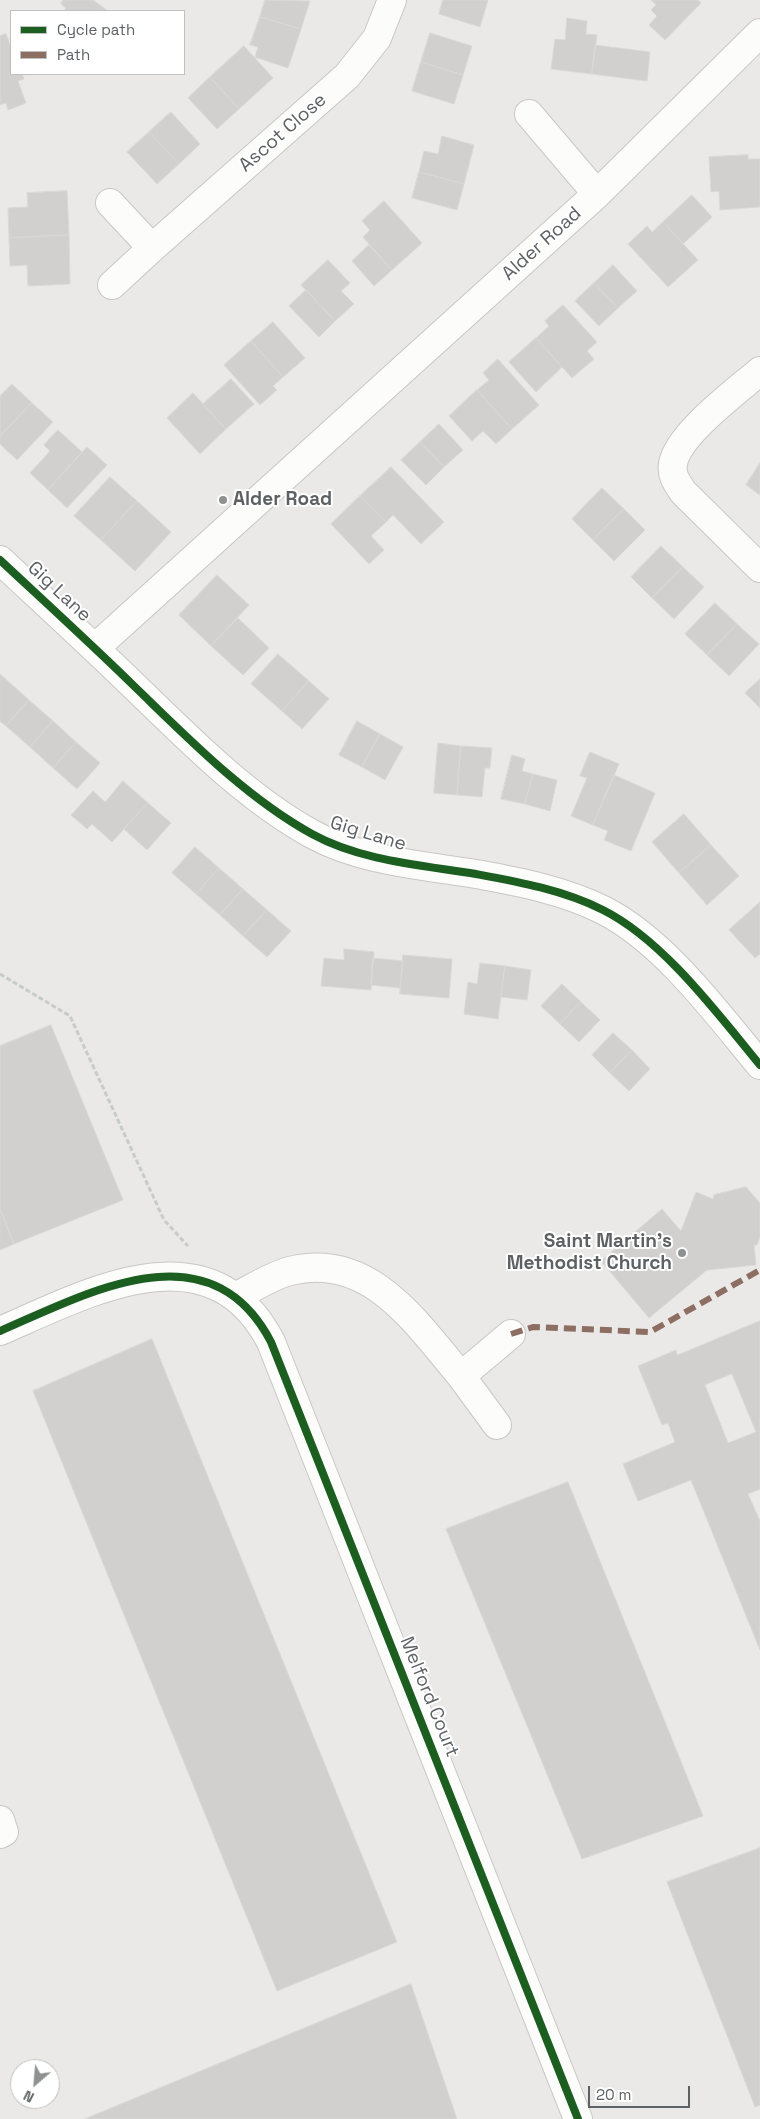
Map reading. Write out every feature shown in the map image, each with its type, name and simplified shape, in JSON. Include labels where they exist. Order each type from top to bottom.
[{"type":"street","name":"Ascot Close","points":[[112,285],[347,76],[377,38],[392,0]]},
{"type":"street","name":"Alder Road","points":[[95,648],[597,194],[760,33]]},
{"type":"street","points":[[529,114],[597,194]]},
{"type":"street","points":[[110,202],[152,248]]},
{"type":"street","points":[[760,371],[688,434],[678,448],[672,464],[674,479],[683,492],[760,568]]},
{"type":"street","name":"Gig Lane","points":[[0,560],[209,758],[267,804],[312,834],[356,852],[397,862],[550,888],[603,910],[635,932],[663,955],[710,1005],[760,1065]]},
{"type":"street","points":[[235,1297],[288,1271],[297,1269],[334,1268],[356,1274],[377,1287],[404,1309],[461,1376],[497,1424]]},
{"type":"street","name":"Melford Court","points":[[0,1331],[81,1296],[148,1277],[186,1278],[212,1286],[235,1297],[249,1309],[262,1325],[578,2119]]},
{"type":"street","points":[[461,1376],[511,1334]]},
{"type":"street","points":[[0,1820],[4,1832],[0,1834]]},
{"type":"path","points":[[0,974],[70,1016],[164,1220],[190,1248]]},
{"type":"building","points":[[63,0],[93,0],[107,10],[65,10],[66,8],[61,4]]},
{"type":"building","points":[[265,0],[310,1],[301,29],[260,17]]},
{"type":"building","points":[[443,0],[488,0],[480,27],[439,14]]},
{"type":"building","points":[[651,0],[698,0],[701,3],[665,40],[649,25],[657,16],[651,10],[656,5]]},
{"type":"building","points":[[260,17],[301,29],[288,68],[255,57],[258,47],[250,45]]},
{"type":"building","points":[[567,18],[587,21],[586,34],[597,35],[592,74],[551,69],[555,39],[565,40]]},
{"type":"building","points":[[430,33],[472,46],[463,75],[421,62]]},
{"type":"building","points":[[6,34],[10,44],[10,75],[22,75],[24,79],[18,81],[26,103],[8,110],[6,103],[0,105],[0,36]]},
{"type":"building","points":[[595,45],[650,52],[647,81],[592,74]]},
{"type":"building","points":[[244,46],[273,78],[239,109],[210,77]]},
{"type":"building","points":[[421,62],[463,75],[454,104],[412,91]]},
{"type":"building","points":[[210,77],[239,109],[217,129],[188,98]]},
{"type":"building","points":[[171,112],[200,144],[179,164],[149,132]]},
{"type":"building","points":[[149,132],[179,164],[157,184],[127,152]]},
{"type":"building","points":[[442,136],[474,145],[464,184],[419,172],[424,151],[438,154]]},
{"type":"building","points":[[748,155],[748,159],[760,159],[760,207],[720,210],[719,191],[711,192],[709,157]]},
{"type":"building","points":[[419,172],[464,184],[457,210],[412,198]]},
{"type":"building","points":[[67,191],[69,235],[9,238],[8,208],[28,207],[27,193]]},
{"type":"building","points":[[692,195],[712,217],[683,244],[663,222]]},
{"type":"building","points":[[384,201],[422,243],[392,270],[363,237],[370,230],[362,221]]},
{"type":"building","points":[[663,222],[698,260],[668,287],[628,244],[647,226],[652,232]]},
{"type":"building","points":[[69,235],[70,284],[28,286],[27,265],[10,266],[9,238]]},
{"type":"building","points":[[369,245],[392,270],[374,286],[352,261]]},
{"type":"building","points":[[328,260],[350,283],[341,291],[354,304],[335,321],[301,285]]},
{"type":"building","points":[[613,265],[637,291],[618,308],[594,283]]},
{"type":"building","points":[[594,283],[618,308],[599,326],[575,301]]},
{"type":"building","points":[[306,290],[335,321],[319,337],[289,306]]},
{"type":"building","points":[[563,305],[597,342],[587,351],[594,359],[572,378],[536,338],[549,326],[545,321]]},
{"type":"building","points":[[273,322],[305,358],[283,377],[251,341]]},
{"type":"building","points":[[536,338],[562,367],[536,392],[509,362]]},
{"type":"building","points":[[251,341],[283,377],[273,386],[277,390],[260,405],[224,365]]},
{"type":"building","points":[[498,359],[539,405],[512,429],[477,390],[489,380],[483,373]]},
{"type":"building","points":[[231,379],[254,404],[226,429],[203,404]]},
{"type":"building","points":[[12,384],[32,403],[0,436],[0,396]]},
{"type":"building","points":[[477,390],[512,429],[496,444],[483,431],[472,441],[449,416]]},
{"type":"building","points":[[193,393],[226,429],[200,454],[167,418]]},
{"type":"building","points":[[32,403],[53,422],[17,460],[0,444],[0,436]]},
{"type":"building","points":[[439,424],[463,450],[444,467],[420,442]]},
{"type":"building","points":[[58,430],[82,452],[48,490],[30,473],[50,451],[44,445]]},
{"type":"building","points":[[420,442],[444,467],[426,485],[401,460]]},
{"type":"building","points":[[87,447],[107,465],[67,508],[48,490]]},
{"type":"building","points":[[760,463],[760,495],[746,485]]},
{"type":"building","points":[[391,467],[444,522],[421,544],[393,515],[386,522],[360,496]]},
{"type":"building","points":[[110,477],[137,501],[101,540],[74,516]]},
{"type":"building","points":[[602,488],[624,509],[593,540],[572,519]]},
{"type":"building","points":[[360,496],[386,522],[371,536],[384,550],[369,564],[331,524]]},
{"type":"building","points":[[137,501],[171,532],[135,571],[101,540]]},
{"type":"building","points":[[624,509],[645,530],[614,561],[593,540]]},
{"type":"building","points":[[661,546],[683,567],[652,598],[631,577]]},
{"type":"building","points":[[683,567],[704,587],[674,619],[652,598]]},
{"type":"building","points":[[217,575],[249,605],[211,646],[179,615]]},
{"type":"building","points":[[715,603],[737,624],[707,655],[685,634]]},
{"type":"building","points":[[238,618],[269,648],[243,675],[211,646]]},
{"type":"building","points":[[737,624],[759,644],[729,676],[707,655]]},
{"type":"building","points":[[278,654],[309,681],[282,711],[251,684]]},
{"type":"building","points":[[0,674],[29,700],[6,726],[0,721]]},
{"type":"building","points":[[760,679],[760,708],[745,693]]},
{"type":"building","points":[[309,681],[329,699],[302,729],[282,711]]},
{"type":"building","points":[[29,700],[53,721],[30,747],[6,726]]},
{"type":"building","points":[[53,721],[76,742],[53,768],[30,747]]},
{"type":"building","points":[[357,721],[380,734],[362,767],[339,755]]},
{"type":"building","points":[[380,734],[403,747],[385,780],[362,767]]},
{"type":"building","points":[[76,742],[100,763],[77,789],[53,768]]},
{"type":"building","points":[[438,743],[461,746],[457,795],[434,793]]},
{"type":"building","points":[[461,746],[492,748],[490,768],[485,768],[482,797],[457,795]]},
{"type":"building","points":[[590,752],[619,764],[593,825],[571,816],[587,778],[580,776]]},
{"type":"building","points":[[512,755],[525,759],[522,771],[533,774],[525,804],[501,799]]},
{"type":"building","points":[[533,774],[557,780],[550,811],[525,804]]},
{"type":"building","points":[[614,775],[655,793],[631,851],[604,840],[608,831],[593,825]]},
{"type":"building","points":[[123,781],[148,803],[112,842],[92,824],[87,829],[71,815],[93,791],[105,802]]},
{"type":"building","points":[[148,803],[171,823],[147,850],[124,829]]},
{"type":"building","points":[[684,814],[711,845],[679,873],[652,842]]},
{"type":"building","points":[[711,845],[739,876],[707,905],[679,873]]},
{"type":"building","points":[[195,847],[219,868],[196,894],[172,873]]},
{"type":"building","points":[[219,868],[243,889],[220,915],[196,894]]},
{"type":"building","points":[[243,889],[267,910],[243,936],[220,915]]},
{"type":"building","points":[[760,902],[760,954],[755,958],[729,930]]},
{"type":"building","points":[[267,910],[291,931],[267,957],[243,936]]},
{"type":"building","points":[[344,949],[374,952],[371,990],[321,986],[324,958],[344,960]]},
{"type":"building","points":[[403,955],[452,959],[449,998],[400,994]]},
{"type":"building","points":[[373,958],[403,961],[400,988],[371,985]]},
{"type":"building","points":[[480,963],[505,966],[498,1019],[464,1014],[468,982],[477,984]]},
{"type":"building","points":[[505,966],[531,970],[527,1000],[501,997]]},
{"type":"building","points":[[562,984],[581,1002],[560,1024],[541,1006]]},
{"type":"building","points":[[581,1002],[600,1020],[579,1042],[560,1024]]},
{"type":"building","points":[[51,1025],[123,1200],[14,1244],[0,1209],[0,1046]]},
{"type":"building","points":[[613,1033],[632,1050],[610,1073],[592,1055]]},
{"type":"building","points":[[632,1050],[650,1069],[629,1091],[610,1073]]},
{"type":"building","name":"Saint Martin's Methodist Church","points":[[746,1187],[760,1203],[760,1237],[757,1245],[754,1245],[756,1265],[707,1270],[649,1318],[601,1261],[662,1209],[681,1231],[696,1192],[713,1199],[714,1195]]},
{"type":"building","points":[[0,1209],[14,1244],[0,1250]]},
{"type":"building","points":[[760,1321],[760,1489],[748,1494],[760,1521],[760,1650],[691,1480],[638,1501],[623,1464],[675,1442],[668,1423],[662,1425],[638,1366],[676,1350],[677,1355]],"holes":[[[732,1374],[756,1432],[728,1443],[705,1385]]]},
{"type":"building","points":[[152,1339],[397,1942],[277,1991],[33,1391]]},
{"type":"building","points":[[568,1482],[703,1816],[582,1859],[446,1529]]},
{"type":"building","points":[[760,1848],[760,2105],[755,2107],[667,1882]]},
{"type":"building","points":[[411,1984],[457,2119],[85,2119]]},
{"type":"marked path","points":[[511,1334],[533,1327],[650,1332],[760,1270]]},
{"type":"cycle path","points":[[0,560],[218,766],[240,785],[287,819],[331,843],[371,856],[525,884],[557,892],[603,910],[625,923],[668,959],[688,979],[760,1065]]},
{"type":"cycle path","points":[[0,1331],[71,1300],[108,1287],[146,1278],[182,1277],[215,1286],[245,1306],[271,1342],[578,2119]]},
{"type":"place","name":"Alder Road","points":[[223,500]]},
{"type":"place","name":"Saint Martin's Methodist Church","points":[[682,1253]]}]
